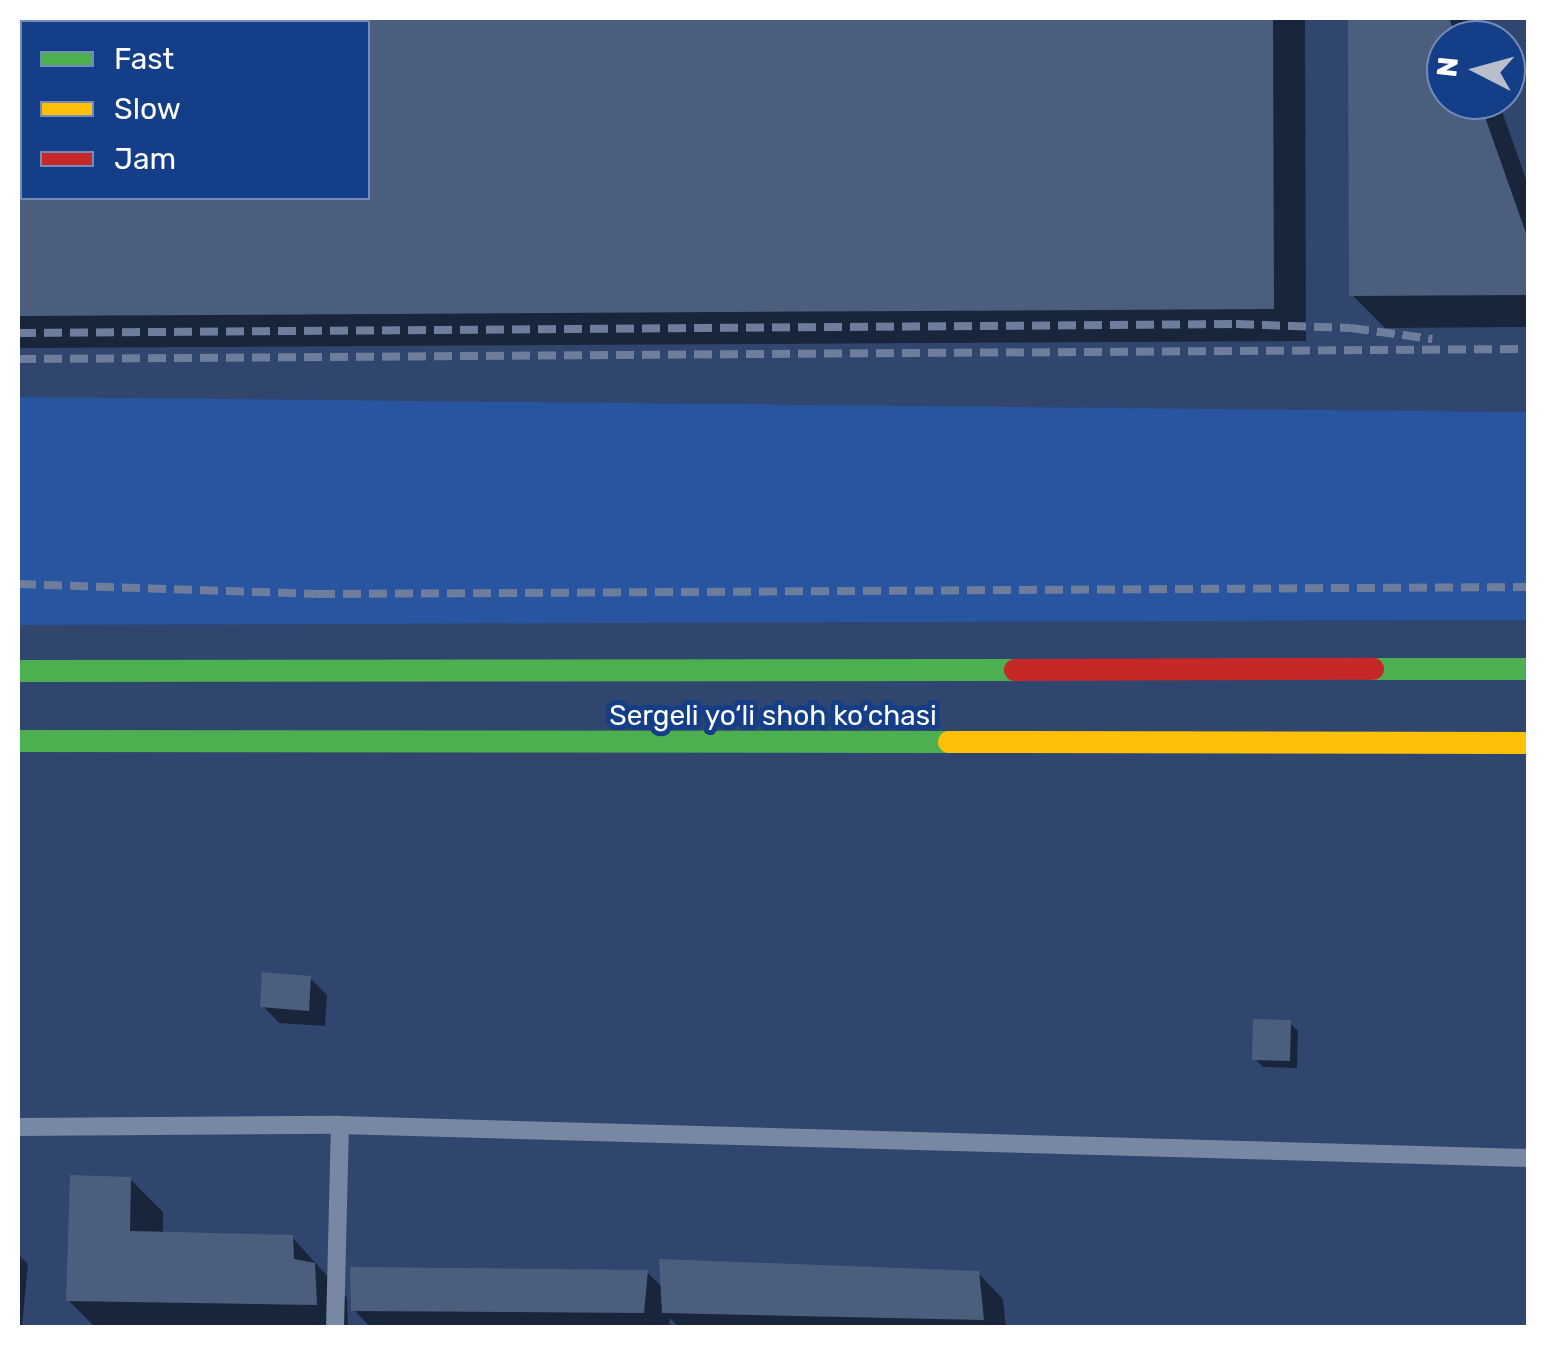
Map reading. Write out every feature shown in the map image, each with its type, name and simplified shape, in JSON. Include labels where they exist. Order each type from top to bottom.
[{"type":"main road","name":"Sergeli yo‘li shoh ko‘chasi","points":[[18,671],[1528,669]]},
{"type":"main road","name":"Sergeli yo‘li shoh ko‘chasi","points":[[18,741],[1528,743]]},
{"type":"lane","points":[[18,1126],[340,1125],[1528,1158]]},
{"type":"lane","points":[[336,1328],[340,1125]]},
{"type":"shaded area","points":[[18,397],[1528,412],[1528,620],[18,625]]},
{"type":"building","points":[[18,18],[1273,18],[1274,309],[18,316]]},
{"type":"building","points":[[1348,18],[1449,18],[1426,20],[1426,120],[1486,120],[1528,239],[1528,295],[1349,296]]},
{"type":"building","points":[[262,972],[311,976],[309,1011],[260,1007]]},
{"type":"building","points":[[1253,1019],[1291,1020],[1290,1061],[1252,1060]]},
{"type":"building","points":[[70,1175],[131,1177],[130,1231],[293,1235],[294,1259],[315,1263],[317,1305],[66,1301]]},
{"type":"building","points":[[659,1259],[979,1271],[984,1320],[662,1313]]},
{"type":"building","points":[[350,1267],[648,1270],[644,1313],[351,1311]]},
{"type":"railway","points":[[18,333],[1236,324],[1351,328],[1432,339]]},
{"type":"railway","points":[[18,359],[1528,349]]},
{"type":"railway","points":[[18,584],[317,594],[1528,587]]},
{"type":"traffic: fast","points":[[1373,669],[1528,669]]},
{"type":"traffic: fast","points":[[18,671],[1015,670]]},
{"type":"traffic: fast","points":[[18,741],[949,742]]},
{"type":"traffic: slow","points":[[949,742],[1528,743]]},
{"type":"traffic: jam","points":[[1015,670],[1373,669]]}]
